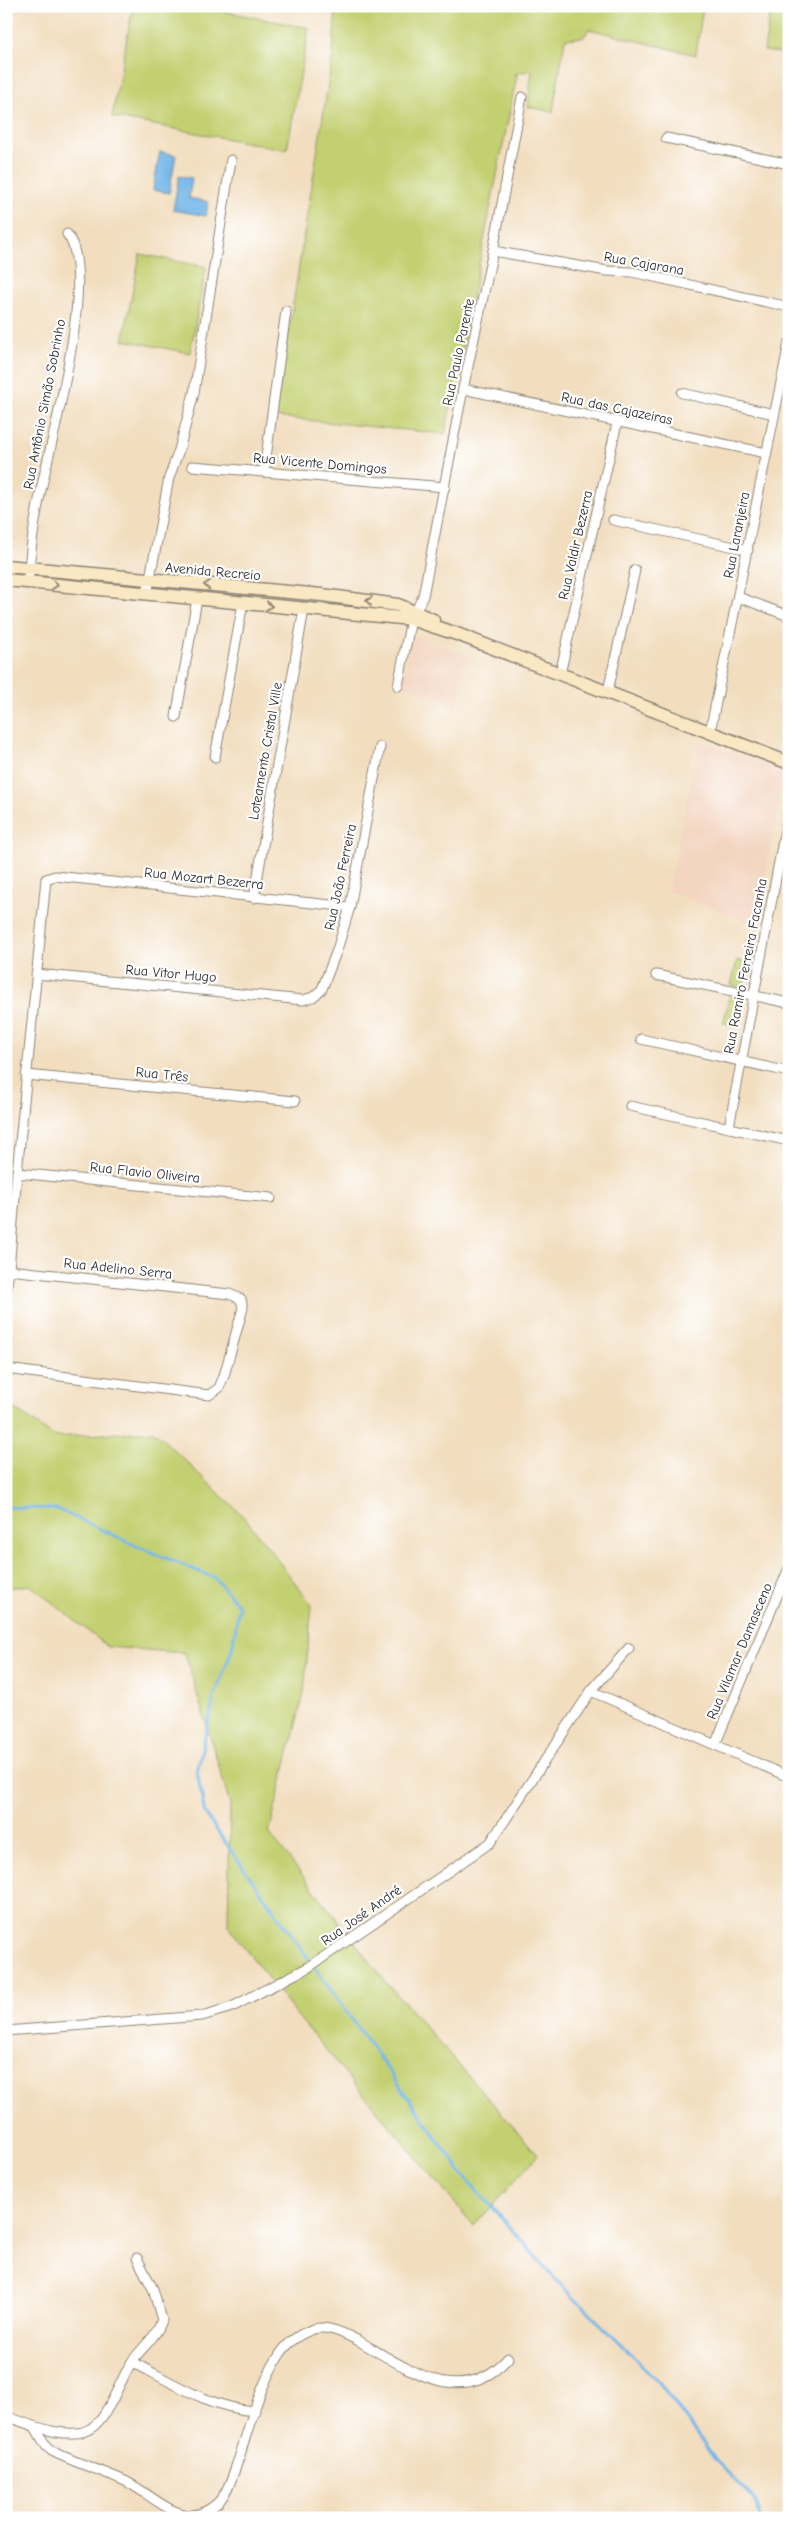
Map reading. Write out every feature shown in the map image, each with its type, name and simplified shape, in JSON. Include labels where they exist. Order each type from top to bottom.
[{"type":"main road","name":"Avenida Recreio","points":[[6,566],[29,576],[148,594],[304,609],[413,615]]},
{"type":"main road","name":"Avenida Recreio","points":[[6,580],[29,576],[150,580],[322,595],[398,605],[413,615]]},
{"type":"main road","points":[[413,615],[457,634],[608,691],[789,763]]},
{"type":"street","name":"Rua Paulo Parente","points":[[413,615],[423,596],[463,389],[493,251],[522,96]]},
{"type":"street","points":[[666,138],[789,164]]},
{"type":"street","points":[[148,594],[169,478],[179,450],[194,393],[231,160]]},
{"type":"street","name":"Rua Antônio Simão Sobrinho","points":[[29,576],[40,494],[66,376],[76,313],[78,262],[74,245],[67,234]]},
{"type":"street","name":"Rua Cajarana","points":[[493,251],[607,271],[632,272],[789,307]]},
{"type":"street","points":[[264,472],[286,311]]},
{"type":"street","name":"Rua Laranjeira","points":[[710,732],[789,343]]},
{"type":"street","name":"Rua das Cajazeiras","points":[[463,389],[766,453]]},
{"type":"street","points":[[682,393],[774,414]]},
{"type":"street","name":"Rua Valdir Bezerra","points":[[560,674],[617,423]]},
{"type":"street","name":"Rua Vicente Domingos","points":[[192,466],[445,487]]},
{"type":"street","points":[[613,520],[748,550]]},
{"type":"street","points":[[608,691],[635,570]]},
{"type":"street","points":[[738,597],[789,616]]},
{"type":"street","points":[[176,716],[197,599]]},
{"type":"street","points":[[215,757],[243,603]]},
{"type":"street","name":"Loteamento Cristal Ville","points":[[254,898],[304,609]]},
{"type":"street","points":[[398,686],[413,615]]},
{"type":"street","name":"Rua João Ferreira","points":[[303,1000],[313,997],[322,989],[350,906],[380,747]]},
{"type":"street","name":"Rua Ramiro Ferreira Facanha","points":[[729,1128],[789,809]]},
{"type":"street","name":"Rua Mozart Bezerra","points":[[36,974],[46,879],[55,876],[254,898],[350,906]]},
{"type":"street","points":[[6,1292],[10,1268],[16,1173],[36,974]]},
{"type":"street","name":"Rua Vitor Hugo","points":[[36,974],[303,1000]]},
{"type":"street","points":[[656,975],[789,1003]]},
{"type":"street","points":[[641,1039],[789,1072]]},
{"type":"street","name":"Rua Três","points":[[26,1075],[296,1102]]},
{"type":"street","points":[[630,1106],[789,1140]]},
{"type":"street","name":"Rua Flavio Oliveira","points":[[16,1173],[271,1198]]},
{"type":"street","name":"Rua Adelino Serra","points":[[6,1369],[209,1395],[214,1393],[224,1376],[243,1308],[241,1298],[229,1294],[10,1268]]},
{"type":"street","name":"Rua Vilamar Damasceno","points":[[715,1745],[789,1568]]},
{"type":"street","name":"Rua José André","points":[[6,2031],[202,2016],[232,2007],[301,1972],[490,1843],[591,1691],[629,1648]]},
{"type":"street","points":[[591,1691],[789,1777]]},
{"type":"street","points":[[6,2416],[35,2426],[62,2432],[79,2433],[88,2430],[103,2414],[132,2362],[156,2332],[162,2317],[153,2289],[137,2258]]},
{"type":"street","points":[[35,2426],[46,2446],[52,2451],[126,2481],[149,2497],[178,2512],[189,2515],[204,2512],[222,2499],[276,2359],[297,2337],[316,2328],[343,2333],[428,2378],[447,2384],[460,2384],[486,2378],[499,2369],[508,2358]]},
{"type":"street","points":[[132,2362],[197,2395],[229,2407],[255,2411]]},
{"type":"shaded area","points":[[411,634],[468,656],[457,706],[403,685]]},
{"type":"shaded area","points":[[699,742],[777,768],[785,779],[754,924],[668,891]]},
{"type":"green space","points":[[133,6],[196,6],[309,28],[287,150],[112,117]]},
{"type":"green space","points":[[336,6],[703,6],[696,55],[589,29],[584,37],[565,39],[553,112],[528,107],[532,70],[514,74],[517,75],[445,434],[275,417],[333,53]]},
{"type":"green space","points":[[771,6],[789,6],[789,54],[764,51]]},
{"type":"green space","points":[[140,254],[206,267],[190,353],[123,340]]},
{"type":"green space","points":[[737,960],[748,963],[743,988],[731,985]]},
{"type":"green space","points":[[730,995],[742,998],[736,1026],[723,1023]]},
{"type":"green space","points":[[6,1403],[55,1437],[154,1431],[246,1519],[312,1605],[304,1692],[269,1833],[387,1983],[538,2155],[474,2226],[294,2012],[228,1926],[230,1804],[185,1653],[108,1647],[30,1585],[6,1588]]},
{"type":"water","points":[[160,152],[176,155],[169,193],[153,190]]},
{"type":"water","points":[[179,176],[192,178],[189,198],[208,202],[206,216],[173,210]]},
{"type":"waterway","points":[[6,1507],[57,1509],[141,1548],[215,1578],[239,1606],[232,1650],[214,1697],[197,1772],[205,1814],[464,2176],[558,2282],[659,2382],[716,2461],[754,2499],[762,2518]]}]
